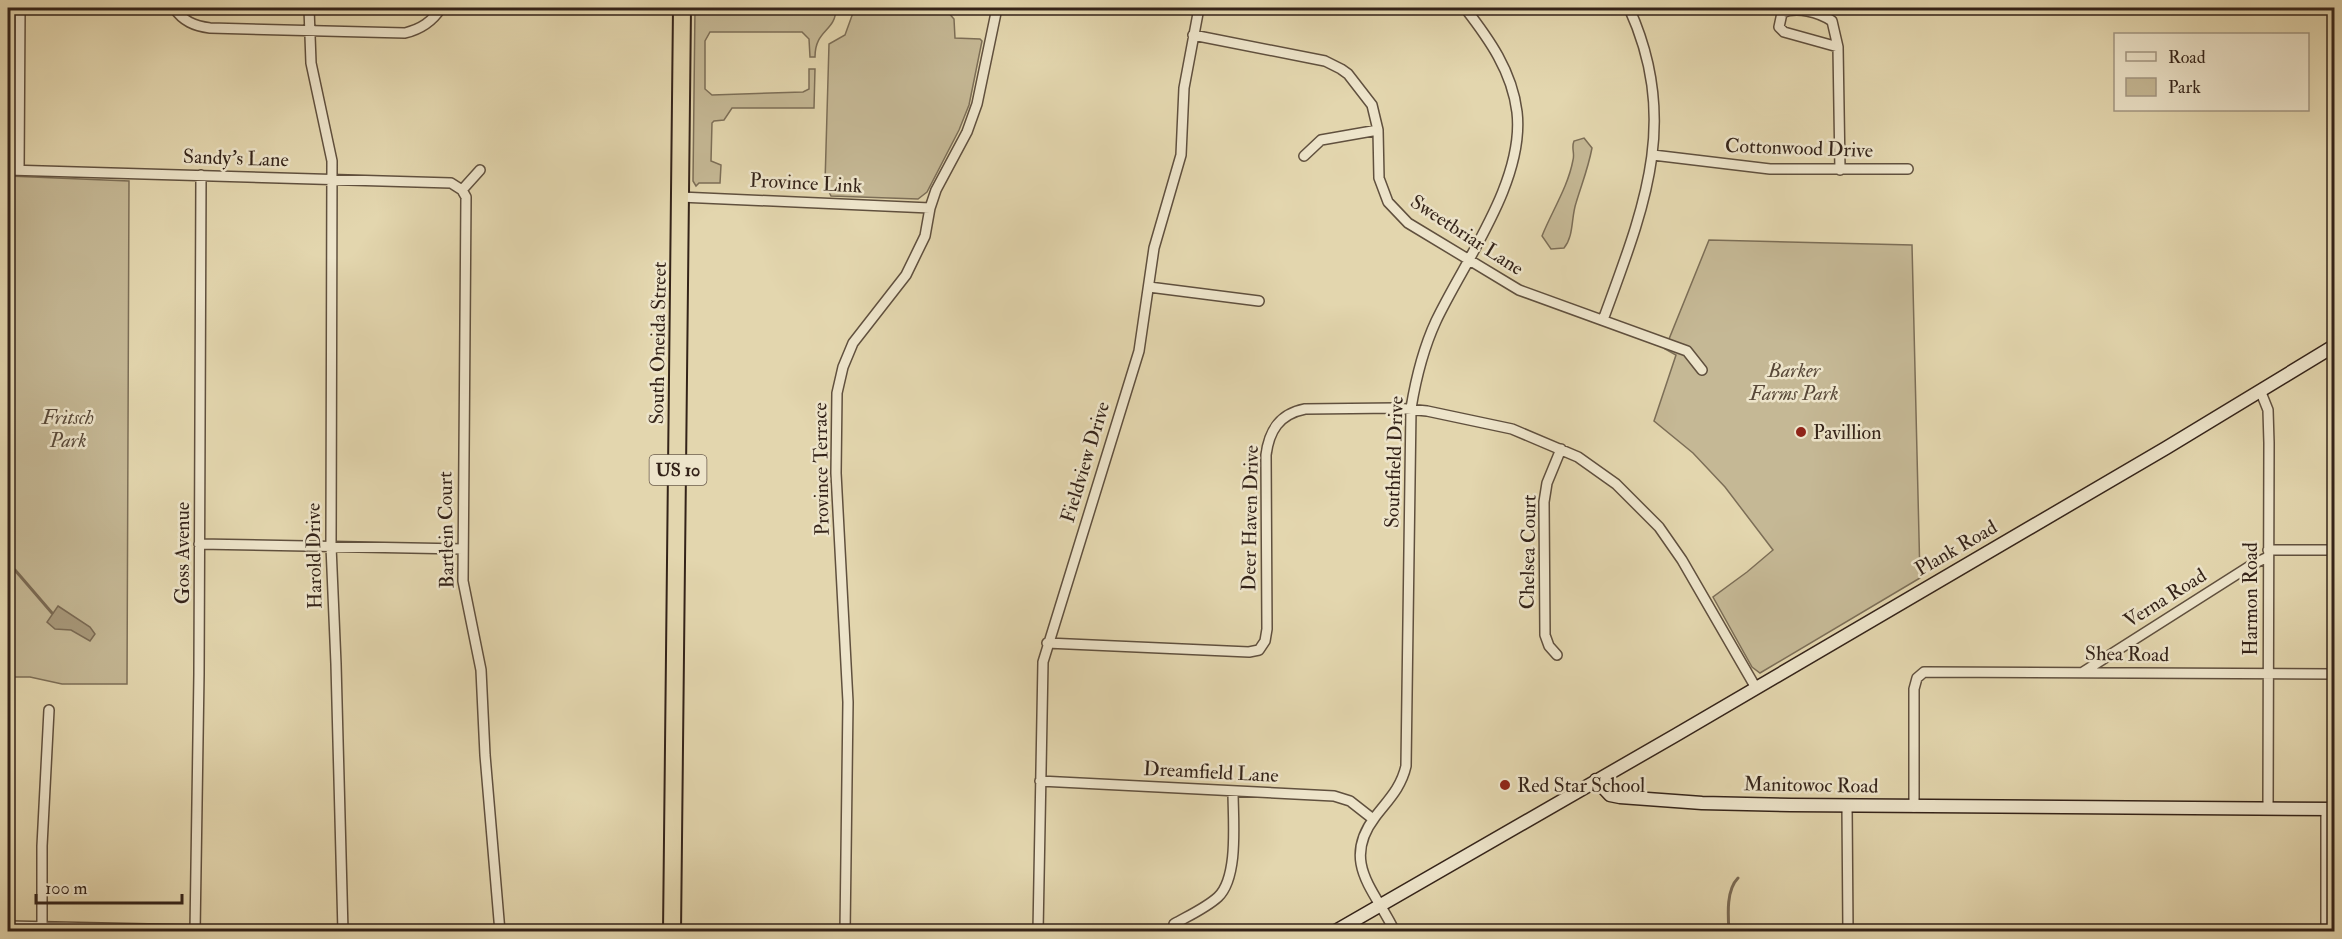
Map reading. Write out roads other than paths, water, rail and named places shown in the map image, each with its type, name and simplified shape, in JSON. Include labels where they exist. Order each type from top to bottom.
[{"type":"highway","name":"South Oneida Street","points":[[672,932],[682,8]]},
{"type":"street","points":[[19,170],[20,8]]},
{"type":"street","points":[[174,8],[185,20],[200,26],[405,33],[423,27],[441,8]]},
{"type":"street","name":"Harold Drive","points":[[309,8],[312,69],[331,151],[331,546],[343,932]]},
{"type":"street","name":"Province Terrace","points":[[845,932],[848,702],[837,473],[837,393],[843,367],[853,343],[871,317],[898,286],[913,263],[925,236],[930,208],[943,175],[967,132],[977,104],[998,8]]},
{"type":"street","name":"Fieldview Drive","points":[[1038,932],[1041,674],[1047,643],[1139,351],[1158,230],[1177,175],[1181,155],[1183,96],[1199,8]]},
{"type":"street","name":"Southfield Drive","points":[[1395,932],[1363,874],[1360,852],[1366,831],[1398,788],[1406,766],[1411,408],[1416,380],[1428,341],[1486,227],[1510,173],[1517,128],[1514,96],[1503,65],[1486,34],[1464,8]]},
{"type":"street","points":[[1603,320],[1642,210],[1653,155],[1655,122],[1651,78],[1641,37],[1629,8]]},
{"type":"street","points":[[1838,47],[1784,32],[1779,27],[1782,13],[1796,9],[1827,18],[1835,27],[1838,47],[1840,170]]},
{"type":"street","name":"Sweetbriar Lane","points":[[1193,35],[1334,65],[1348,75],[1372,105],[1378,130],[1378,171],[1389,202],[1408,223],[1519,290],[1687,351],[1702,370]]},
{"type":"street","points":[[1304,156],[1321,140],[1378,130]]},
{"type":"street","name":"Cottonwood Drive","points":[[1653,155],[1770,169],[1908,169]]},
{"type":"street","name":"Sandy's Lane","points":[[8,170],[451,183],[462,190]]},
{"type":"street","points":[[462,190],[480,170]]},
{"type":"street","name":"Goss Avenue","points":[[195,931],[200,544],[201,175]]},
{"type":"street","name":"Bartlein Court","points":[[462,190],[466,197],[463,581],[481,670],[485,754],[494,838],[500,932]]},
{"type":"street","name":"Province Link","points":[[680,197],[930,208]]},
{"type":"street","points":[[1149,287],[1259,301]]},
{"type":"street","name":"Plank Road","points":[[1596,780],[2166,448],[2334,346]]},
{"type":"street","name":"Harmon Road","points":[[2260,390],[2269,420],[2268,809]]},
{"type":"street","name":"Deer Haven Drive","points":[[1047,643],[1249,652],[1259,650],[1265,641],[1267,629],[1266,455],[1269,439],[1276,423],[1294,411],[1305,409],[1411,408],[1512,429],[1561,449],[1616,484],[1659,527],[1682,560],[1756,688]]},
{"type":"street","name":"Chelsea Court","points":[[1557,655],[1549,646],[1545,634],[1544,502],[1547,483],[1561,449]]},
{"type":"street","points":[[200,544],[463,549]]},
{"type":"street","name":"Verna Road","points":[[2083,672],[2268,554],[2334,550]]},
{"type":"street","name":"Shea Road","points":[[1914,807],[1914,689],[1919,675],[1930,671],[2334,674]]},
{"type":"street","points":[[42,929],[42,846],[49,710]]},
{"type":"street","points":[[1334,932],[1596,780]]},
{"type":"street","name":"Manitowoc Road","points":[[1596,780],[1610,795],[1632,799],[1914,807],[2330,809]]},
{"type":"street","name":"Dreamfield Lane","points":[[1040,781],[1343,798],[1357,805],[1373,819]]},
{"type":"street","points":[[1174,924],[1219,897],[1229,882],[1232,865],[1233,791]]},
{"type":"street","points":[[1847,806],[1848,932]]},
{"type":"street","points":[[2326,932],[2330,809]]},
{"type":"street","points":[[8,926],[42,929],[195,931]]},
{"type":"waterway","points":[[8,569],[15,570],[52,613]]},
{"type":"waterway","points":[[1729,932],[1728,911],[1731,889],[1738,878]]},
{"type":"place","name":"Pavillion","points":[[1801,432]]},
{"type":"place","name":"Red Star School","points":[[1505,785]]},
{"type":"park label","name":"Barker Farms Park","points":[[1794,382]]},
{"type":"park label","name":"Fritsch Park","points":[[68,428]]}]
